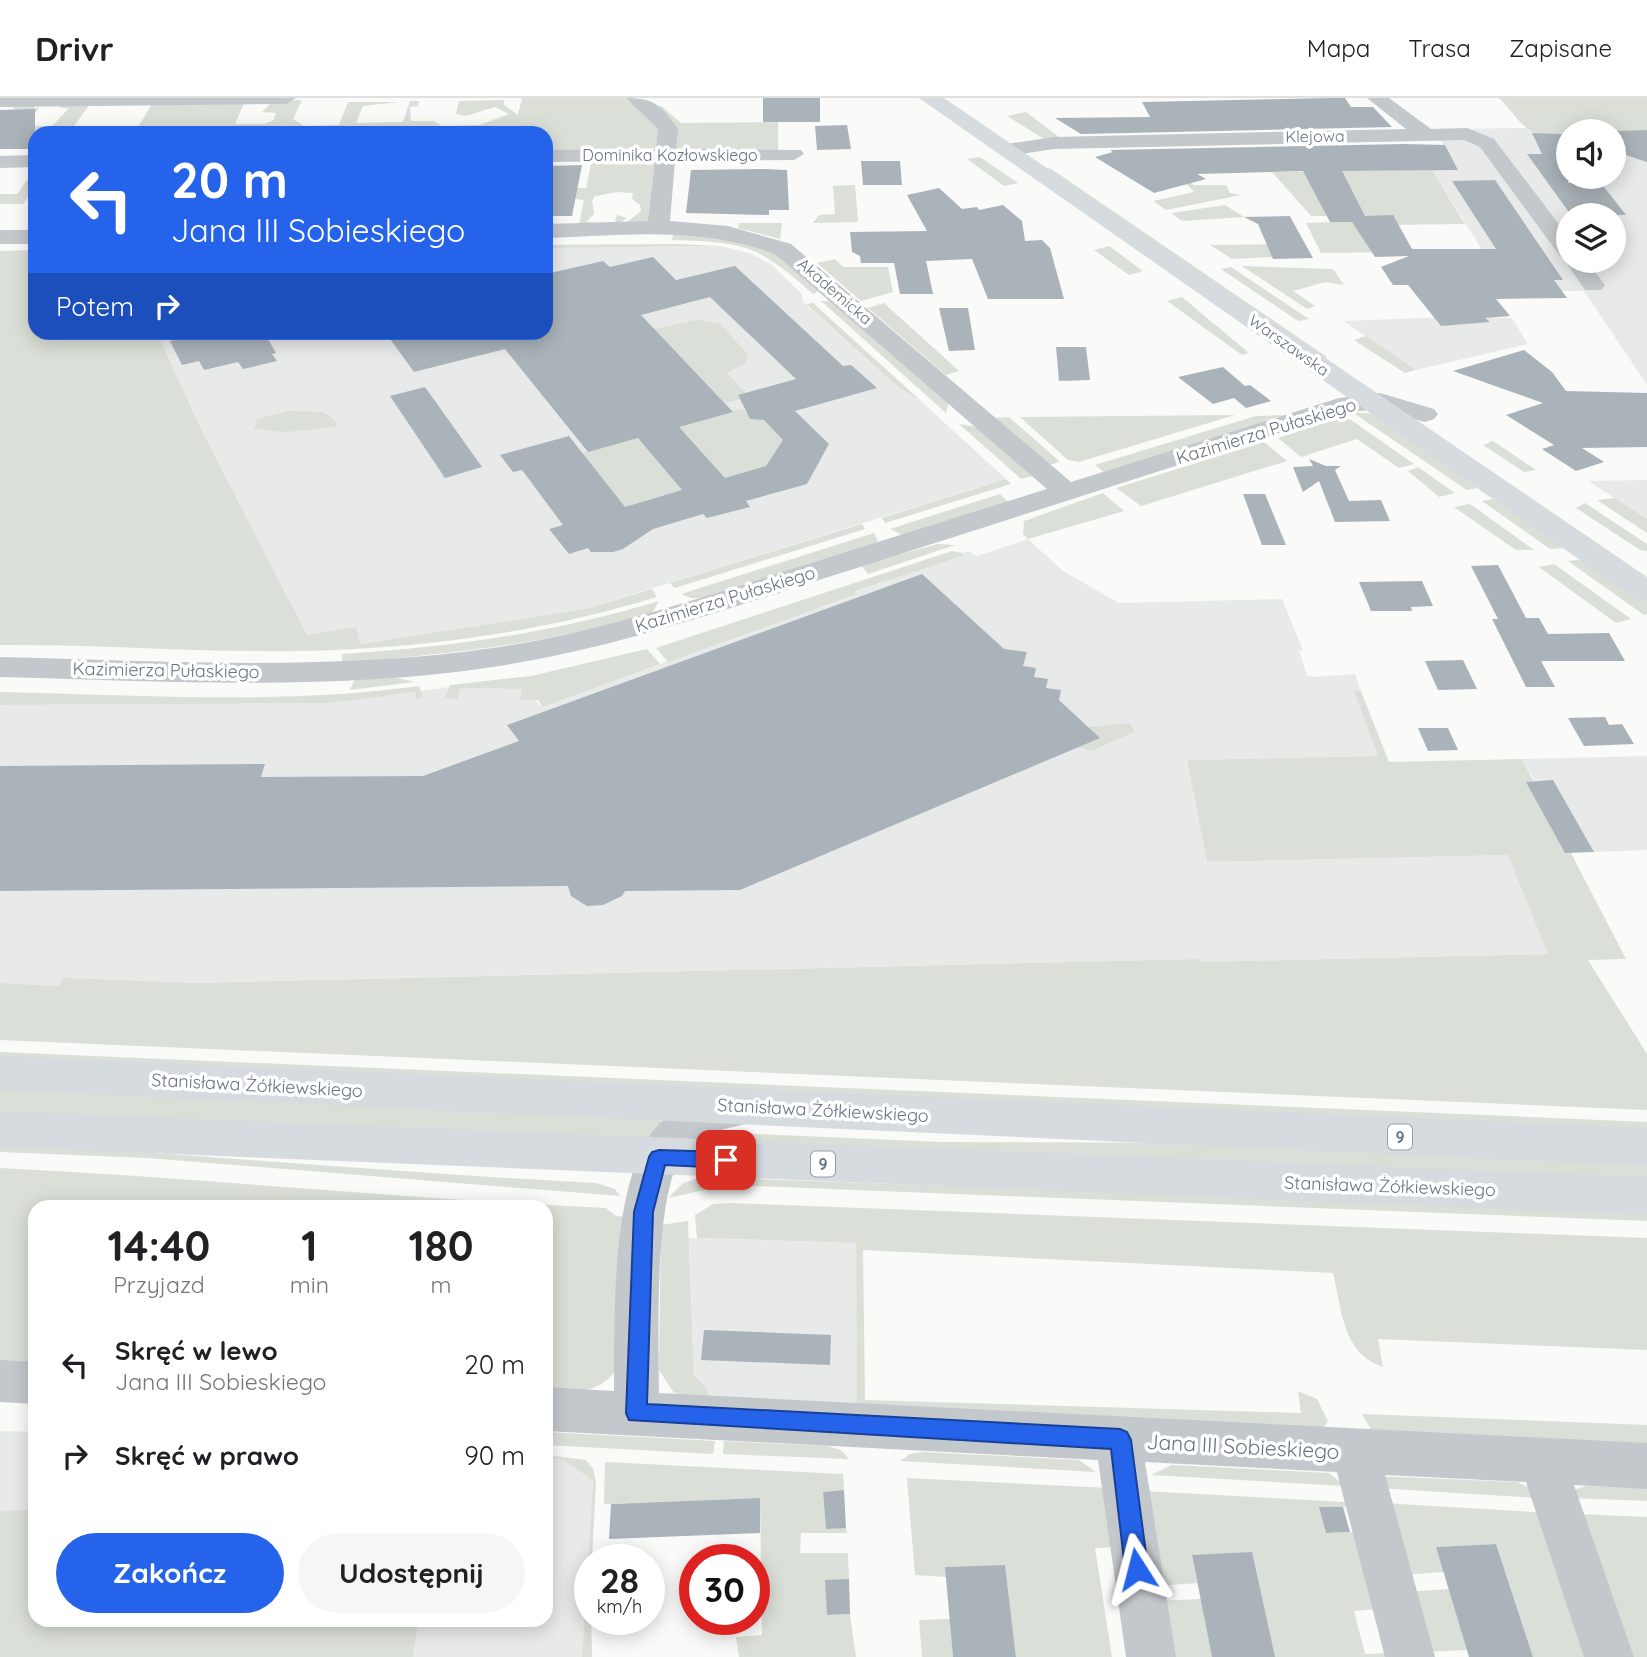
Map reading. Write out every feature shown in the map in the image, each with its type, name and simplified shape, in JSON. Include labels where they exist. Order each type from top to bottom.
[{"type":"main road","name":"Warszawska","points":[[930,98],[1017,148],[1425,414],[1647,564]]},
{"type":"main road","name":"Warszawska","points":[[956,98],[1017,148],[1332,374],[1647,592]]},
{"type":"main road","name":"Stanisława Żółkiewskiego","points":[[0,1073],[1647,1147]]},
{"type":"main road","name":"Stanisława Żółkiewskiego","points":[[0,1129],[1647,1196]]},
{"type":"street","points":[[0,101],[286,98]]},
{"type":"street","points":[[636,98],[664,122],[668,130],[658,230]]},
{"type":"street","points":[[1377,98],[1425,134]]},
{"type":"street","name":"Klejowa","points":[[1017,148],[1467,134],[1487,143],[1556,235]]},
{"type":"street","name":"Dominika Kozłowskiego","points":[[553,156],[794,154]]},
{"type":"street","points":[[0,162],[28,161]]},
{"type":"street","name":"Akademicka","points":[[553,231],[725,231],[762,239],[783,248],[1066,492]]},
{"type":"street","points":[[0,237],[28,237]]},
{"type":"street","points":[[1584,273],[1593,285]]},
{"type":"street","points":[[1332,374],[1339,391],[1339,406]]},
{"type":"street","name":"Kazimierza Pułaskiego","points":[[0,667],[335,672],[492,658],[635,627],[1339,406],[1370,401],[1396,404],[1425,414]]},
{"type":"street","points":[[636,1413],[644,1212],[659,1157],[673,1136],[687,1127],[751,1107]]},
{"type":"street","points":[[0,1381],[28,1383]]},
{"type":"street","name":"Jana III Sobieskiego","points":[[553,1409],[1647,1466]]},
{"type":"street","points":[[1120,1440],[1125,1497],[1151,1657]]},
{"type":"street","points":[[1355,1452],[1410,1657]]},
{"type":"street","points":[[1543,1462],[1609,1657]]},
{"type":"shaded area","points":[[522,98],[625,98],[659,124],[658,148],[553,153],[553,126],[442,126],[480,125],[509,114],[495,107],[466,116],[456,114],[459,101],[505,100],[503,104],[518,115]]},
{"type":"shaded area","points":[[1499,98],[1647,98],[1647,130],[1626,131],[1626,119],[1556,119],[1556,133],[1533,132],[1523,125]]},
{"type":"shaded area","points":[[302,100],[293,119],[304,126],[139,126],[152,104],[244,103],[235,124],[264,124],[274,120],[276,113],[262,112],[270,104],[266,101]]},
{"type":"shaded area","points":[[410,101],[419,101],[418,106],[410,107],[411,121],[434,121],[442,126],[304,126],[339,125],[348,102],[399,102],[363,106],[356,123],[403,122]]},
{"type":"shaded area","points":[[61,104],[90,104],[74,126],[52,126],[69,108],[59,108]]},
{"type":"shaded area","points":[[16,105],[36,105],[34,108],[39,108],[26,126],[28,131],[11,131],[0,121],[22,110],[12,109]]},
{"type":"shaded area","points":[[661,106],[681,123],[778,122],[778,150],[677,151],[657,108]]},
{"type":"shaded area","points":[[1026,112],[1059,137],[1044,139],[1007,116]]},
{"type":"shaded area","points":[[1529,128],[1556,162],[1556,189],[1626,189],[1626,131],[1647,130],[1647,385],[1584,291],[1508,291],[1432,170],[1458,170],[1434,129]]},
{"type":"shaded area","points":[[647,157],[657,161],[652,221],[614,225],[617,215],[627,218],[622,221],[626,223],[641,211],[640,205],[632,199],[633,193],[617,192],[595,196],[592,201],[594,214],[586,222],[599,223],[579,225],[584,200],[575,199],[576,193],[553,189],[586,188],[592,160]]},
{"type":"shaded area","points":[[980,157],[1018,183],[1004,186],[967,159]]},
{"type":"shaded area","points":[[1050,168],[1327,357],[1320,359],[1044,169]]},
{"type":"shaded area","points":[[1432,170],[1465,224],[1382,225],[1396,252],[1321,253],[1306,223],[1333,222],[1330,216],[1311,216],[1272,172]]},
{"type":"shaded area","points":[[1176,173],[1187,173],[1193,185],[1226,185],[1230,193],[1241,195],[1166,210],[1153,201],[1194,192]]},
{"type":"shaded area","points":[[28,179],[28,197],[23,204],[0,204],[0,194],[17,194]]},
{"type":"shaded area","points":[[855,185],[858,222],[813,223],[819,215],[835,214],[833,186]]},
{"type":"shaded area","points":[[1225,205],[1244,217],[1182,221],[1171,213]]},
{"type":"shaded area","points":[[739,223],[782,223],[780,239],[738,228]]},
{"type":"shaded area","points":[[673,235],[704,235],[770,249],[818,291],[813,294],[778,265],[750,249],[718,242],[672,240]]},
{"type":"shaded area","points":[[678,244],[720,246],[553,248],[553,245]]},
{"type":"shaded area","points":[[1285,244],[1273,257],[1232,259],[1210,245]]},
{"type":"shaded area","points":[[720,246],[749,253],[771,264],[802,294],[803,302],[898,387],[921,401],[1006,479],[585,609],[360,644],[356,628],[307,635],[201,429],[160,340],[553,340],[553,248]]},
{"type":"shaded area","points":[[1109,246],[1143,271],[1129,275],[1094,250]]},
{"type":"shaded area","points":[[28,250],[28,340],[160,340],[201,429],[307,635],[356,627],[360,644],[585,609],[652,589],[657,597],[583,617],[508,632],[432,643],[355,649],[222,651],[0,645],[0,251]]},
{"type":"shaded area","points":[[835,259],[843,267],[888,267],[893,292],[861,301],[817,263]]},
{"type":"shaded area","points":[[1242,266],[1333,269],[1344,285],[1325,282],[1293,291],[1315,306],[1307,309]]},
{"type":"shaded area","points":[[1231,267],[1309,319],[1298,321],[1221,269]]},
{"type":"shaded area","points":[[1182,297],[1249,353],[1242,355],[1167,301]]},
{"type":"shaded area","points":[[821,301],[832,301],[949,402],[946,413]]},
{"type":"shaded area","points":[[813,303],[921,401],[898,387],[806,304]]},
{"type":"shaded area","points":[[884,303],[959,371],[946,375],[868,308]]},
{"type":"shaded area","points":[[1512,318],[1528,344],[1416,370],[1343,321]]},
{"type":"shaded area","points":[[697,320],[719,323],[748,354],[745,363],[727,373],[749,397],[725,403],[654,329]]},
{"type":"shaded area","points":[[1366,336],[1416,370],[1405,373],[1354,340]]},
{"type":"shaded area","points":[[742,409],[749,416],[761,417],[786,442],[771,458],[774,464],[725,478],[679,427]]},
{"type":"shaded area","points":[[290,411],[323,412],[337,422],[335,427],[287,432],[254,429],[257,419]]},
{"type":"shaded area","points":[[1352,412],[1374,414],[1477,488],[1467,490]]},
{"type":"shaded area","points":[[1235,415],[1079,462],[1068,460],[1020,417]]},
{"type":"shaded area","points":[[1285,415],[1104,472],[1095,465],[1256,416]]},
{"type":"shaded area","points":[[1009,417],[1059,462],[1049,465],[994,418]]},
{"type":"shaded area","points":[[1342,417],[1351,420],[1414,464],[1399,468],[1357,439],[1301,457],[1278,438]]},
{"type":"shaded area","points":[[959,424],[977,427],[1033,476],[1021,479]]},
{"type":"shaded area","points":[[638,438],[682,490],[625,507],[574,455]]},
{"type":"shaded area","points":[[1493,441],[1536,470],[1524,472],[1483,445]]},
{"type":"shaded area","points":[[1264,442],[1287,461],[1141,506],[1116,488]]},
{"type":"shaded area","points":[[1418,467],[1455,493],[1439,497],[1408,471]]},
{"type":"shaded area","points":[[1006,479],[1011,484],[885,523],[882,518]]},
{"type":"shaded area","points":[[1647,480],[1647,519],[1588,481]]},
{"type":"shaded area","points":[[1103,493],[1124,511],[1028,539],[1023,534],[1024,521]]},
{"type":"shaded area","points":[[1000,494],[1008,502],[902,535],[890,529]]},
{"type":"shaded area","points":[[1615,498],[1647,519],[1647,533],[1597,500]]},
{"type":"shaded area","points":[[1493,499],[1565,548],[1550,549],[1482,501]]},
{"type":"shaded area","points":[[1585,503],[1647,544],[1647,551],[1640,550],[1576,508]]},
{"type":"shaded area","points":[[1470,504],[1534,550],[1516,550],[1454,507]]},
{"type":"shaded area","points":[[862,524],[865,529],[675,588],[670,583]]},
{"type":"shaded area","points":[[874,533],[878,541],[874,544],[701,598],[681,594]]},
{"type":"shaded area","points":[[1028,539],[1063,571],[1119,603],[1282,599],[1303,650],[1299,651],[1307,675],[1313,677],[1355,674],[1361,691],[1354,691],[1379,756],[1187,760],[1207,862],[1509,855],[1548,954],[1200,962],[1199,959],[59,986],[0,983],[0,705],[332,703],[449,687],[523,689],[543,707],[962,553],[969,551],[977,556]]},
{"type":"shaded area","points":[[938,544],[955,545],[868,574],[861,565]]},
{"type":"shaded area","points":[[952,551],[962,553],[962,556],[856,591],[854,595],[668,662],[656,648]]},
{"type":"shaded area","points":[[1586,559],[1647,602],[1647,614],[1644,615],[1568,561]]},
{"type":"shaded area","points":[[1554,564],[1631,619],[1616,623],[1539,567]]},
{"type":"shaded area","points":[[659,601],[652,613],[576,633],[460,651],[342,663],[342,654],[502,637],[580,622]]},
{"type":"shaded area","points":[[647,649],[660,664],[543,707],[538,700],[520,700],[522,689],[460,688],[457,699],[445,698],[450,685],[531,676]]},
{"type":"shaded area","points":[[393,677],[415,682],[350,690],[355,679]]},
{"type":"shaded area","points":[[419,686],[423,697],[416,699],[415,692],[332,703],[0,705],[0,692],[263,697],[367,692]]},
{"type":"shaded area","points":[[1354,691],[1361,691],[1389,762],[1522,759],[1626,959],[1588,960],[1647,1054],[1647,1110],[0,1040],[0,983],[59,986],[63,978],[190,983],[1200,959],[1201,962],[1548,954],[1508,855],[1207,862],[1187,760],[1378,756]]},
{"type":"shaded area","points":[[1130,723],[1134,732],[1091,751],[1078,747],[1088,727]]},
{"type":"shaded area","points":[[1647,756],[1647,850],[1594,852],[1553,781],[1535,781],[1522,759]]},
{"type":"shaded area","points":[[0,1052],[1647,1122],[1647,1134],[0,1059]]},
{"type":"shaded area","points":[[0,1089],[660,1118],[662,1127],[641,1143],[0,1115]]},
{"type":"shaded area","points":[[710,1132],[941,1142],[1196,1143],[1647,1163],[1647,1183],[690,1145],[692,1135]]},
{"type":"shaded area","points":[[0,1144],[596,1183],[615,1189],[620,1196],[148,1158],[0,1152]]},
{"type":"shaded area","points":[[0,1168],[471,1200],[28,1200],[28,1366],[0,1364]]},
{"type":"shaded area","points":[[703,1177],[1647,1211],[1647,1221],[727,1185],[668,1198],[683,1183]]},
{"type":"shaded area","points":[[713,1204],[1647,1238],[1647,1350],[1378,1339],[1383,1367],[1369,1360],[1352,1341],[1342,1315],[1333,1273],[863,1250],[865,1400],[1301,1413],[1298,1391],[1317,1399],[1328,1421],[1322,1430],[857,1408],[856,1243],[697,1238],[695,1215]]},
{"type":"shaded area","points":[[553,1205],[606,1208],[616,1216],[627,1217],[620,1364],[605,1381],[578,1391],[553,1392]]},
{"type":"shaded area","points":[[688,1221],[694,1376],[704,1385],[711,1401],[674,1393],[659,1370],[661,1225]]},
{"type":"shaded area","points":[[689,1238],[856,1243],[857,1408],[711,1401],[694,1376]]},
{"type":"shaded area","points":[[1362,1414],[1647,1425],[1647,1448],[1373,1433]]},
{"type":"shaded area","points":[[0,1431],[28,1432],[28,1627],[553,1627],[553,1458],[563,1459],[593,1481],[589,1544],[574,1544],[574,1635],[583,1635],[582,1657],[0,1657]]},
{"type":"shaded area","points":[[553,1432],[715,1441],[713,1454],[553,1445]]},
{"type":"shaded area","points":[[724,1441],[828,1446],[841,1450],[849,1459],[723,1454]]},
{"type":"shaded area","points":[[923,1452],[1079,1460],[1096,1472],[900,1461],[910,1454]]},
{"type":"shaded area","points":[[553,1456],[586,1460],[593,1469],[596,1482],[593,1544],[589,1544],[593,1481],[563,1459],[553,1458]]},
{"type":"shaded area","points":[[605,1462],[843,1474],[844,1490],[823,1492],[826,1528],[846,1528],[847,1533],[801,1533],[800,1553],[848,1553],[849,1579],[826,1581],[827,1615],[850,1614],[856,1657],[739,1657],[736,1637],[770,1635],[770,1544],[761,1544],[760,1498],[604,1504]]},
{"type":"shaded area","points":[[1172,1465],[1329,1473],[1345,1486],[1151,1475]]},
{"type":"shaded area","points":[[1374,1476],[1517,1482],[1530,1488],[1538,1498],[1377,1488]]},
{"type":"shaded area","points":[[907,1478],[1109,1488],[1120,1547],[1095,1548],[1112,1657],[1016,1657],[1005,1565],[946,1567],[946,1577],[915,1575]]},
{"type":"shaded area","points":[[1586,1486],[1647,1488],[1647,1501],[1569,1498],[1574,1490]]},
{"type":"shaded area","points":[[1142,1491],[1346,1502],[1348,1507],[1320,1508],[1326,1533],[1362,1532],[1376,1609],[1354,1611],[1365,1654],[1388,1653],[1389,1657],[1275,1657],[1192,1556],[1197,1583],[1155,1586]]},
{"type":"shaded area","points":[[1382,1503],[1549,1513],[1598,1657],[1533,1657],[1496,1544],[1437,1547],[1444,1572],[1402,1575]]},
{"type":"shaded area","points":[[28,1509],[28,1627],[417,1627],[413,1657],[0,1657],[0,1511]]},
{"type":"shaded area","points":[[1578,1514],[1647,1517],[1647,1657],[1630,1657]]},
{"type":"shaded area","points":[[1449,1589],[1467,1650],[1424,1652],[1407,1592]]},
{"type":"shaded area","points":[[1201,1599],[1212,1657],[1167,1657],[1157,1601]]},
{"type":"shaded area","points":[[950,1619],[953,1657],[922,1657],[919,1620]]},
{"type":"shaded area","points":[[583,1635],[592,1635],[592,1657],[582,1657]]},
{"type":"building","points":[[763,98],[820,98],[820,122],[763,122]]},
{"type":"building","points":[[1345,98],[1351,107],[1373,107],[1392,127],[1081,134],[1055,118],[1150,117],[1142,102]]},
{"type":"building","points":[[35,109],[35,126],[28,126],[28,149],[0,149],[0,110]]},
{"type":"building","points":[[847,125],[851,149],[817,150],[815,126]]},
{"type":"building","points":[[1647,130],[1647,162],[1626,155],[1626,131]]},
{"type":"building","points":[[1532,133],[1556,134],[1556,189],[1606,189],[1617,203],[1562,203],[1527,154],[1542,154]]},
{"type":"building","points":[[1445,145],[1458,170],[1342,171],[1365,216],[1393,215],[1412,249],[1496,249],[1452,181],[1495,180],[1563,280],[1554,280],[1567,298],[1496,299],[1510,316],[1485,318],[1490,322],[1441,326],[1408,285],[1393,285],[1381,267],[1409,256],[1375,257],[1352,222],[1330,222],[1303,171],[1197,174],[1206,179],[1154,193],[1095,157],[1113,152],[1110,150]]},
{"type":"building","points":[[861,161],[900,161],[902,185],[863,185]]},
{"type":"building","points":[[582,165],[572,216],[553,216],[553,166]]},
{"type":"building","points":[[691,170],[787,170],[789,210],[769,210],[769,215],[686,213]]},
{"type":"building","points":[[939,188],[962,209],[977,207],[979,210],[1003,205],[1022,221],[1025,241],[1042,240],[1050,248],[1064,299],[988,299],[972,259],[926,261],[933,294],[900,294],[894,263],[861,263],[860,256],[852,252],[850,232],[927,231],[907,195]]},
{"type":"building","points":[[1290,216],[1313,258],[1273,259],[1258,224],[1244,217]]},
{"type":"building","points":[[653,257],[676,280],[735,266],[843,366],[851,365],[877,388],[795,411],[829,444],[807,484],[746,501],[750,507],[707,518],[703,514],[653,529],[623,549],[613,552],[591,552],[588,548],[569,554],[549,529],[563,525],[522,470],[513,472],[500,455],[569,436],[625,507],[682,490],[638,438],[588,452],[505,349],[414,372],[391,340],[553,340],[553,272],[603,261],[610,267]],"holes":[[[710,297],[796,379],[738,395],[750,419],[764,420],[783,440],[766,466],[725,478],[679,427],[733,412],[641,315]]]},
{"type":"building","points":[[939,308],[968,308],[975,350],[949,351]]},
{"type":"building","points":[[269,340],[277,361],[243,369],[238,362],[204,370],[199,361],[182,365],[170,341]]},
{"type":"building","points":[[1056,347],[1086,347],[1090,380],[1059,381]]},
{"type":"building","points":[[1524,350],[1552,372],[1566,391],[1647,393],[1647,447],[1582,448],[1604,462],[1576,471],[1542,449],[1554,445],[1506,415],[1543,403],[1453,371]]},
{"type":"building","points":[[1223,367],[1245,386],[1250,385],[1271,401],[1246,408],[1234,398],[1213,404],[1178,377]]},
{"type":"building","points":[[425,387],[482,467],[445,478],[390,396]]},
{"type":"building","points":[[1309,459],[1326,466],[1341,466],[1335,470],[1349,501],[1381,500],[1390,521],[1335,522],[1319,481],[1303,492],[1293,467],[1313,466]]},
{"type":"building","points":[[1243,494],[1265,494],[1286,545],[1262,545]]},
{"type":"building","points":[[1498,565],[1526,618],[1539,618],[1548,634],[1609,633],[1625,661],[1541,661],[1555,687],[1526,687],[1492,619],[1498,619],[1471,566]]},
{"type":"building","points":[[922,574],[1004,649],[1027,652],[1023,666],[1036,668],[1034,677],[1048,679],[1046,688],[1061,690],[1059,700],[1100,738],[740,890],[625,891],[622,896],[603,905],[587,906],[571,896],[568,886],[0,891],[0,766],[265,764],[261,777],[423,776],[519,741],[507,725]]},
{"type":"building","points":[[1422,581],[1433,606],[1411,607],[1412,611],[1371,611],[1359,582]]},
{"type":"building","points":[[1463,660],[1477,689],[1438,690],[1425,661]]},
{"type":"building","points":[[1605,717],[1609,725],[1622,724],[1634,744],[1584,746],[1568,718]]},
{"type":"building","points":[[1418,728],[1448,728],[1458,750],[1428,751]]},
{"type":"building","points":[[1553,780],[1594,852],[1565,853],[1526,782]]},
{"type":"building","points":[[704,1330],[831,1335],[830,1365],[701,1360]]},
{"type":"building","points":[[844,1490],[846,1528],[826,1529],[823,1492]]},
{"type":"building","points":[[760,1498],[760,1533],[609,1539],[611,1504]]},
{"type":"building","points":[[1319,1507],[1343,1507],[1350,1532],[1326,1533]]},
{"type":"building","points":[[1496,1544],[1533,1657],[1469,1657],[1436,1547]]},
{"type":"building","points":[[1252,1552],[1275,1657],[1212,1657],[1192,1555]]},
{"type":"building","points":[[1005,1565],[1016,1657],[953,1657],[945,1567]]},
{"type":"building","points":[[849,1579],[850,1614],[827,1615],[825,1580]]},
{"type":"route","points":[[726,1160],[659,1157],[645,1200],[636,1413],[1120,1440],[1123,1482],[1137,1569]]}]
